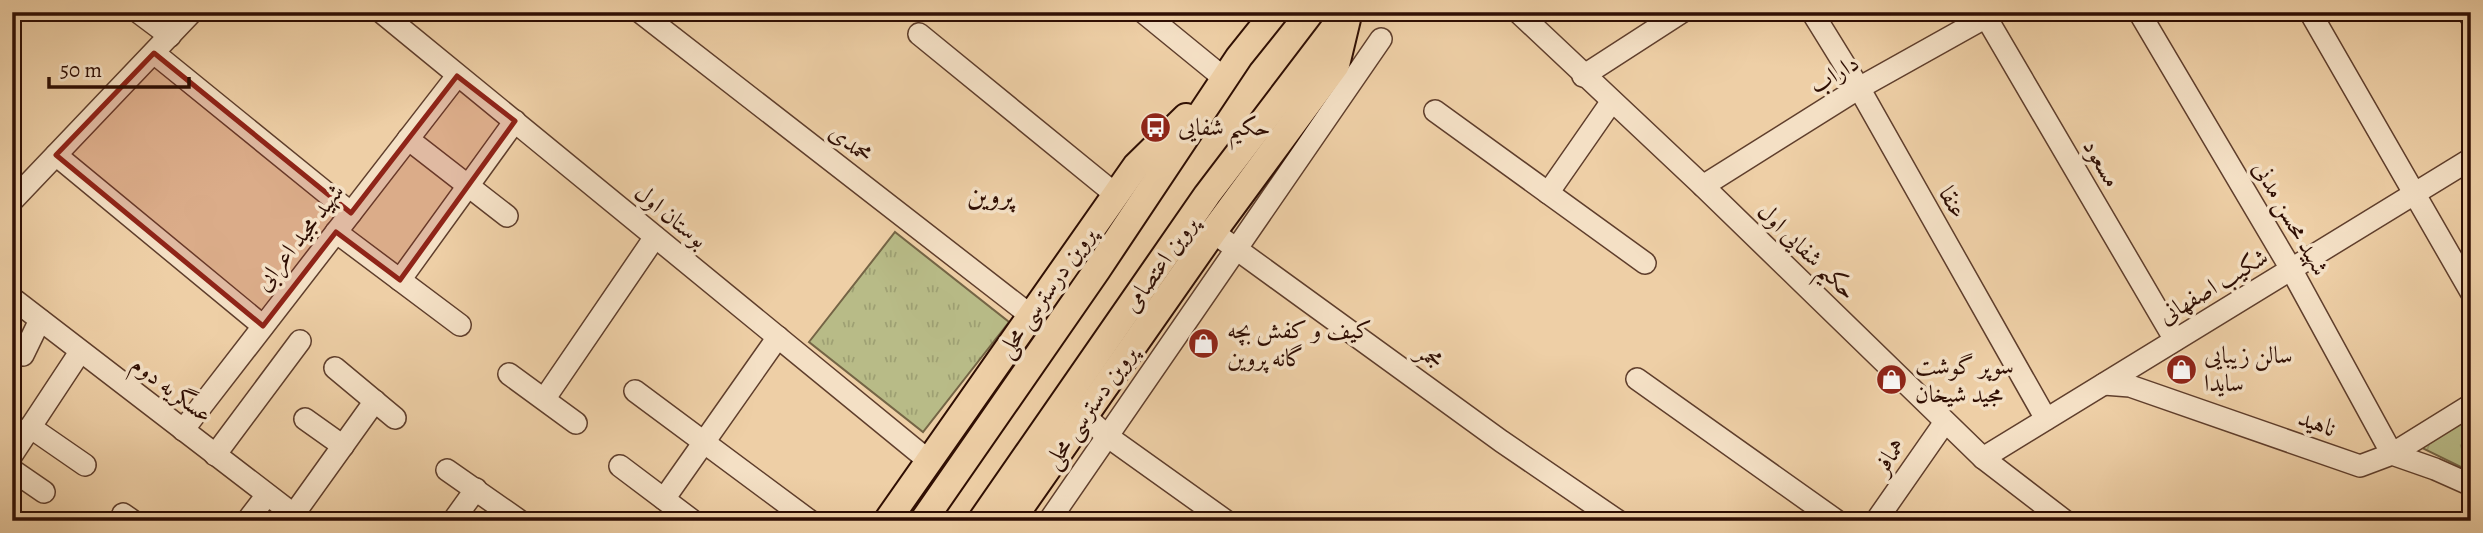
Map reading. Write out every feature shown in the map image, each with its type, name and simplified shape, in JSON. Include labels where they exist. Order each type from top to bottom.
[{"type":"main road","name":"پروین اعتصامی","points":[[923,521],[1097,270],[1239,57],[1275,12]]},
{"type":"main road","name":"پروین اعتصامی","points":[[981,521],[1208,195],[1347,12]]},
{"type":"main road","name":"پروین دسترسی محلی","points":[[1011,521],[1213,232],[1336,65],[1347,12]]},
{"type":"main road","name":"پروین درسترسی محلی","points":[[887,521],[1136,166],[1225,79]]},
{"type":"street","points":[[138,12],[170,36]]},
{"type":"street","points":[[12,201],[192,12]]},
{"type":"street","name":"بوستان اول","points":[[381,12],[929,461]]},
{"type":"street","name":"محمدی","points":[[640,12],[1030,315]]},
{"type":"street","points":[[1143,12],[1225,79]]},
{"type":"street","points":[[1239,57],[1259,12]]},
{"type":"street","name":"حکیم شفایی اول","points":[[1518,12],[1703,186],[1983,458],[2065,521]]},
{"type":"street","points":[[1583,76],[1649,21],[1682,12]]},
{"type":"street","name":"عنقا","points":[[1812,12],[2046,419]]},
{"type":"street","name":"شهید محسن مدنی","points":[[2139,12],[2291,269],[2392,454]]},
{"type":"street","points":[[2310,12],[2471,292]]},
{"type":"street","points":[[2468,12],[2471,17]]},
{"type":"street","name":"داراب","points":[[1703,186],[1858,88],[1988,14]]},
{"type":"street","name":"مسعود","points":[[1988,14],[2175,340]]},
{"type":"street","points":[[919,34],[1115,194]]},
{"type":"street","points":[[1049,521],[1381,40]]},
{"type":"street","points":[[154,52],[351,213]]},
{"type":"street","name":"شهید مجید اعرابی","points":[[183,430],[457,76]]},
{"type":"street","points":[[1548,193],[1612,101]]},
{"type":"street","points":[[1435,111],[1645,263]]},
{"type":"street","points":[[400,280],[515,121]]},
{"type":"street","points":[[408,139],[507,216]]},
{"type":"street","points":[[56,155],[263,326]]},
{"type":"street","name":"شکیب اصفهانی","points":[[1983,458],[2471,159]]},
{"type":"street","points":[[336,232],[460,324]]},
{"type":"street","name":"مجمر","points":[[1213,232],[1501,441],[1618,521]]},
{"type":"street","points":[[545,398],[655,237]]},
{"type":"street","name":"عسگریه دوم","points":[[12,298],[298,518]]},
{"type":"street","points":[[23,355],[40,320]]},
{"type":"street","points":[[664,499],[778,337]]},
{"type":"street","points":[[215,455],[300,341]]},
{"type":"street","points":[[12,454],[80,352]]},
{"type":"street","points":[[335,368],[395,418]]},
{"type":"street","points":[[509,374],[576,423]]},
{"type":"street","points":[[1637,379],[1837,521]]},
{"type":"street","name":"ناهید","points":[[2104,384],[2130,386],[2360,466],[2392,454],[2471,405]]},
{"type":"street","points":[[635,391],[810,521]]},
{"type":"street","points":[[298,518],[375,401]]},
{"type":"street","points":[[1084,415],[1107,436],[1226,521]]},
{"type":"street","points":[[305,419],[343,446]]},
{"type":"street","name":"همافر","points":[[1876,521],[1945,422]]},
{"type":"street","points":[[30,427],[85,465]]},
{"type":"street","points":[[2392,454],[2471,485]]},
{"type":"street","points":[[620,466],[693,521]]},
{"type":"street","points":[[12,470],[44,492]]},
{"type":"street","points":[[447,470],[520,521]]},
{"type":"street","points":[[453,521],[476,489]]},
{"type":"street","points":[[247,521],[267,495]]},
{"type":"highlighted area","points":[[154,53],[351,213],[457,76],[515,121],[400,280],[336,232],[263,326],[56,155]]},
{"type":"green space","points":[[895,232],[1009,322],[923,432],[809,342]]},
{"type":"green space","points":[[2471,415],[2471,472],[2420,447]]},
{"type":"place","name":"حکیم شفایی","points":[[1155,127]]},
{"type":"place","name":"کیف و کفش بچه گانه پروین","points":[[1204,344]]},
{"type":"place","name":"سالن زیبایی سایدا","points":[[2181,369]]},
{"type":"place","name":"سوپر گوشت مجید شیخان","points":[[1892,380]]},
{"type":"district","name":"پروین","points":[[990,195]]}]
